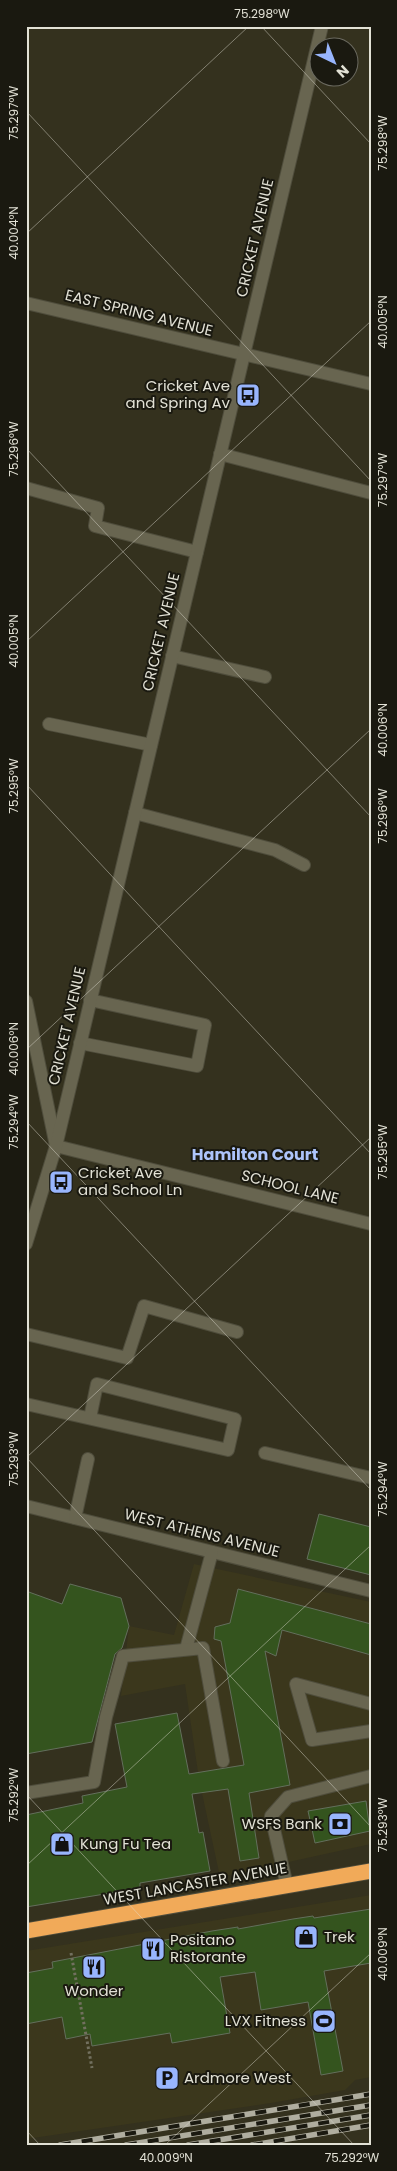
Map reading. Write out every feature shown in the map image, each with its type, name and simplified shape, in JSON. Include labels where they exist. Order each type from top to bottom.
[{"type":"highway","name":"WEST LANCASTER AVENUE","points":[[26,1931],[371,1871]]},
{"type":"street","name":"CRICKET AVENUE","points":[[26,1244],[56,1146],[322,26]]},
{"type":"street","name":"EAST SPRING AVENUE","points":[[26,303],[243,356],[371,384]]},
{"type":"street","points":[[220,454],[371,493]]},
{"type":"street","points":[[26,488],[98,508],[95,526],[197,552]]},
{"type":"street","points":[[172,656],[265,677]]},
{"type":"street","points":[[49,724],[151,745]]},
{"type":"street","points":[[135,813],[275,850],[304,865]]},
{"type":"street","points":[[80,1043],[197,1066],[205,1025],[90,1000]]},
{"type":"street","points":[[26,1001],[56,1146]]},
{"type":"street","name":"SCHOOL LANE","points":[[56,1146],[371,1224]]},
{"type":"street","points":[[26,1334],[127,1358],[144,1306],[237,1332]]},
{"type":"street","points":[[26,1404],[228,1450],[235,1419],[97,1384],[90,1418]]},
{"type":"street","points":[[265,1453],[371,1478]]},
{"type":"street","points":[[76,1518],[88,1459]]},
{"type":"street","name":"WEST ATHENS AVENUE","points":[[26,1506],[371,1590]]},
{"type":"street","points":[[186,1649],[212,1552]]},
{"type":"street","points":[[26,1793],[94,1782],[106,1717],[123,1656],[203,1648],[223,1761]]},
{"type":"street","points":[[371,1704],[296,1684],[312,1740],[371,1731]]},
{"type":"street","points":[[287,1886],[271,1816],[288,1797],[371,1776]]},
{"type":"path","points":[[71,1953],[92,2068]]},
{"type":"shaded area","points":[[194,1564],[371,1602],[371,1844],[220,1877],[199,1779],[185,1684],[121,1696],[129,1626],[174,1635]]},
{"type":"shaded area","points":[[371,1895],[371,2077],[355,2080],[345,2090],[271,2103],[26,2139],[26,1951]]},
{"type":"building","points":[[319,1514],[371,1527],[371,1575],[307,1559]]},
{"type":"building","points":[[70,1584],[121,1598],[129,1626],[122,1648],[115,1654],[92,1742],[26,1754],[26,1591],[62,1604]]},
{"type":"building","points":[[238,1589],[371,1624],[371,1655],[282,1630],[276,1656],[265,1651],[290,1785],[249,1793],[259,1858],[240,1861],[228,1789],[192,1794],[199,1833],[203,1832],[210,1871],[140,1883],[140,1887],[123,1891],[26,1907],[26,1815],[83,1803],[82,1796],[127,1787],[115,1724],[177,1713],[189,1774],[244,1765],[221,1641],[214,1639],[215,1627],[230,1623]]},
{"type":"building","name":"WSFS Bank","points":[[366,1801],[370,1831],[315,1843],[308,1811]]},
{"type":"building","points":[[371,1909],[371,1963],[324,1971],[343,2071],[321,2075],[308,2002],[261,2010],[255,1972],[220,1977],[230,2033],[172,2043],[170,2033],[92,2046],[90,2034],[66,2039],[62,2017],[26,2024],[26,1973],[53,1968],[52,1962],[212,1931],[238,1927],[238,1929],[293,1919],[313,1916],[314,1918]]},
{"type":"railway","points":[[60,2145],[371,2094]]},
{"type":"railway","points":[[126,2145],[371,2105]]},
{"type":"railway","points":[[188,2145],[371,2115]]},
{"type":"railway","points":[[252,2145],[371,2125]]},
{"type":"place","name":"Cricket Ave and Spring Av","points":[[248,395]]},
{"type":"place","name":"Cricket Ave and School Ln","points":[[61,1182]]},
{"type":"place","name":"WSFS Bank","points":[[340,1824]]},
{"type":"place","name":"Kung Fu Tea","points":[[62,1844]]},
{"type":"place","name":"Trek","points":[[306,1937]]},
{"type":"place","name":"Positano Ristorante","points":[[153,1949]]},
{"type":"place","name":"Wonder","points":[[94,1967]]},
{"type":"place","name":"LVX Fitness","points":[[324,2021]]},
{"type":"place","name":"Ardmore West","points":[[167,2078]]},
{"type":"district","name":"Hamilton Court","points":[[255,1154]]}]
